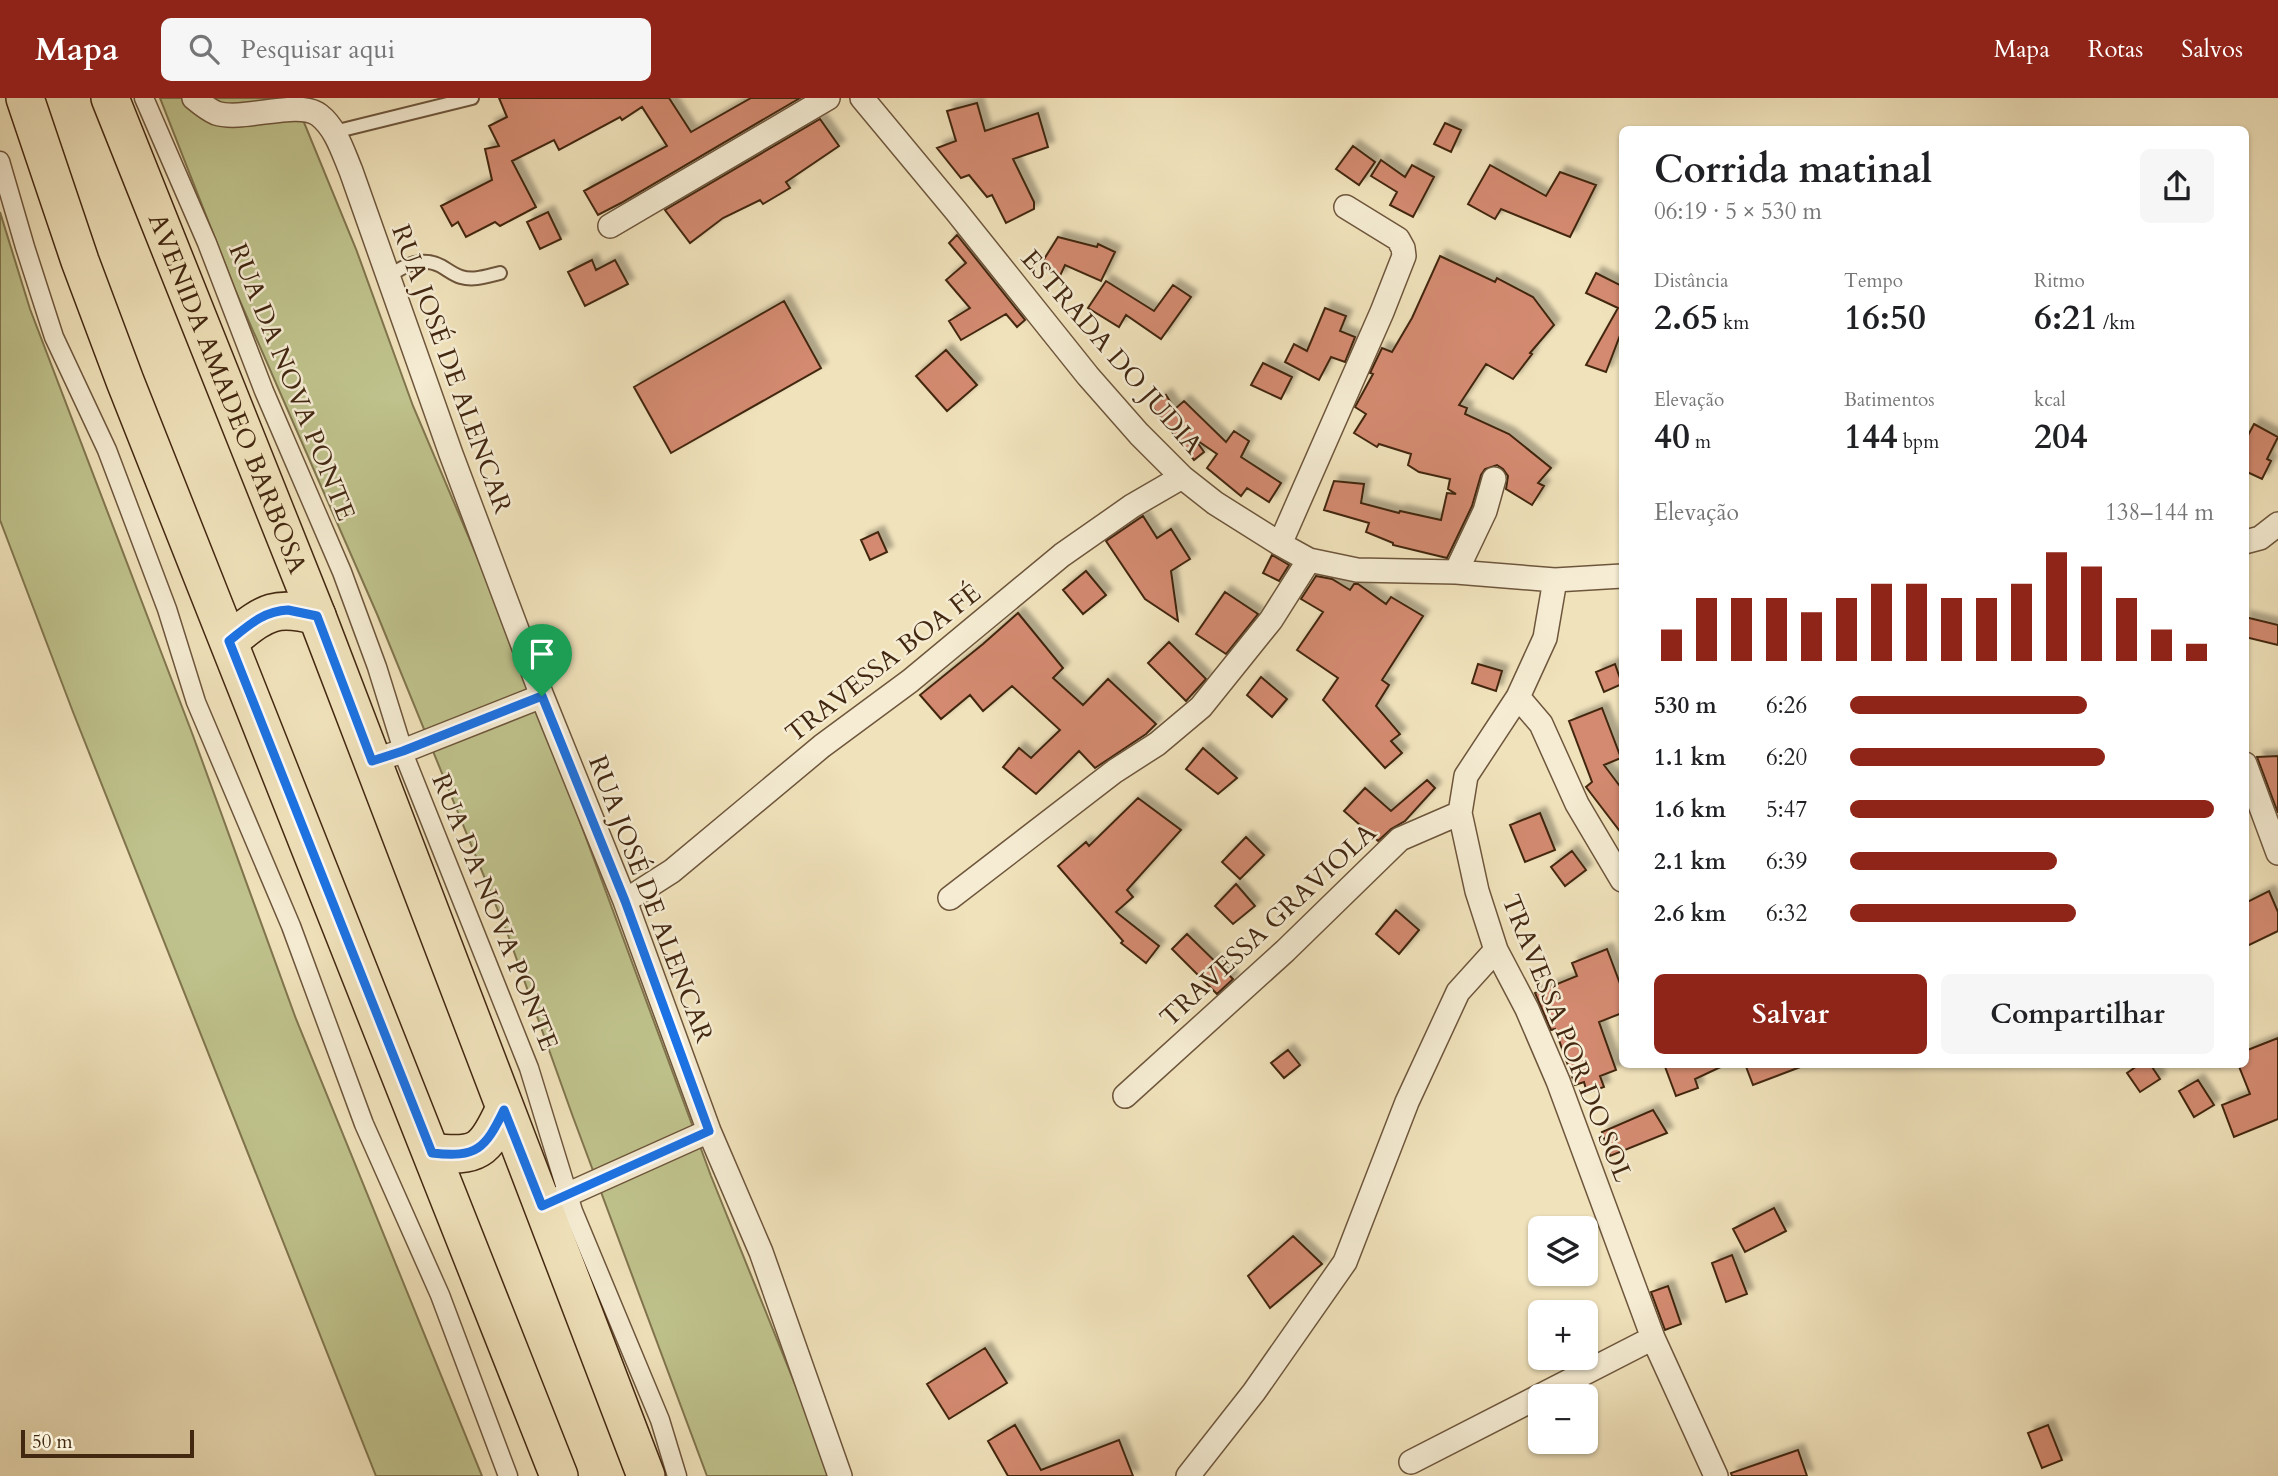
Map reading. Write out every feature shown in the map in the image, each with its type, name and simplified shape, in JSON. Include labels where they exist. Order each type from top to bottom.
[{"type":"main road","points":[[25,98],[80,261],[125,381],[559,1476]]},
{"type":"main road","name":"AVENIDA AMADEO BARBOSA","points":[[110,98],[317,616],[387,756],[504,1110],[555,1200],[646,1476]]},
{"type":"main road","points":[[229,641],[272,612],[288,610],[317,616]]},
{"type":"main road","points":[[432,1153],[463,1155],[482,1147],[492,1136],[504,1110]]},
{"type":"street","name":"RUA DA NOVA PONTE","points":[[144,98],[207,243],[264,391],[342,572],[377,667],[387,756],[529,1068],[555,1200],[660,1420],[677,1476]]},
{"type":"street","name":"RUA JOSÉ DE ALENCAR","points":[[194,98],[217,113],[305,109],[318,114],[334,132],[351,171],[451,454],[542,696],[625,901],[709,1131],[761,1252],[840,1476]]},
{"type":"street","points":[[610,226],[828,98]]},
{"type":"street","name":"ESTRADA DO JUDIA","points":[[862,98],[957,211],[1088,376],[1139,434],[1182,477],[1215,503],[1309,561],[1357,570],[1457,572],[1555,580],[1619,576]]},
{"type":"street","points":[[0,161],[54,337],[107,450],[167,609],[195,702],[291,926],[364,1124],[440,1295],[508,1476]]},
{"type":"street","points":[[1280,544],[1404,256],[1398,239],[1346,207]]},
{"type":"street","name":"TRAVESSA BOA FÉ","points":[[625,901],[671,871],[822,746],[910,681],[1062,555],[1132,506],[1182,477]]},
{"type":"street","points":[[1457,572],[1485,511],[1494,479]]},
{"type":"street","points":[[2249,541],[2260,538],[2278,524]]},
{"type":"street","points":[[950,898],[1115,771],[1157,744],[1201,707],[1271,620],[1309,561]]},
{"type":"street","name":"TRAVESSA POR DO SOL","points":[[1555,580],[1545,638],[1518,697],[1466,776],[1460,813],[1477,891],[1496,950],[1527,1009],[1558,1081],[1653,1338],[1716,1476]]},
{"type":"street","points":[[387,756],[542,696]]},
{"type":"street","points":[[1518,697],[1541,724],[1577,804],[1619,875]]},
{"type":"street","points":[[2249,775],[2278,853]]},
{"type":"street","name":"TRAVESSA GRAVIOLA","points":[[1125,1096],[1285,951],[1400,839],[1460,813]]},
{"type":"street","points":[[1188,1476],[1254,1392],[1345,1262],[1407,1102],[1458,992],[1496,950]]},
{"type":"street","points":[[555,1200],[709,1131]]},
{"type":"street","points":[[1411,1462],[1653,1338]]},
{"type":"lane","points":[[334,132],[472,98]]},
{"type":"lane","points":[[389,276],[402,267],[423,261],[439,265],[464,278],[500,273]]},
{"type":"green space","points":[[160,98],[294,98],[356,249],[413,406],[517,651],[711,1176],[832,1476],[707,1476],[508,935],[377,614],[236,292]]},
{"type":"green space","points":[[0,212],[30,309],[192,733],[296,1019],[482,1476],[376,1476],[73,712],[0,520]]},
{"type":"building","points":[[499,98],[669,98],[691,132],[751,98],[800,98],[598,215],[584,191],[667,146],[642,107],[622,120],[620,117],[559,150],[554,140],[512,161],[536,207],[500,226],[495,222],[466,237],[458,222],[452,226],[441,206],[492,180],[485,149],[499,146],[489,126],[507,117]]},
{"type":"building","points":[[977,103],[985,131],[1038,113],[1048,147],[1013,159],[1034,202],[1034,209],[1006,223],[992,195],[987,197],[969,175],[961,178],[937,148],[956,141],[947,111]]},
{"type":"building","points":[[820,119],[839,146],[786,182],[790,188],[763,204],[760,200],[723,218],[690,243],[665,210]]},
{"type":"building","points":[[1445,123],[1461,130],[1451,152],[1434,144]]},
{"type":"building","points":[[1353,146],[1375,162],[1359,185],[1336,169]]},
{"type":"building","points":[[1381,160],[1405,177],[1412,165],[1434,177],[1413,217],[1390,205],[1397,192],[1371,176]]},
{"type":"building","points":[[1490,165],[1546,196],[1560,172],[1596,185],[1570,237],[1501,209],[1495,219],[1468,204]]},
{"type":"building","points":[[548,212],[561,239],[540,249],[527,222]]},
{"type":"building","points":[[957,235],[1025,320],[1017,327],[1006,314],[961,340],[949,321],[970,308],[946,280],[966,263],[949,243]]},
{"type":"building","points":[[1058,237],[1097,247],[1098,244],[1115,252],[1101,281],[1065,265],[1059,278],[1041,264]]},
{"type":"building","points":[[1440,256],[1495,282],[1497,278],[1533,297],[1554,325],[1530,353],[1532,354],[1513,379],[1486,364],[1459,405],[1467,408],[1465,414],[1509,434],[1551,468],[1538,483],[1544,486],[1532,505],[1506,489],[1508,476],[1503,469],[1497,465],[1485,469],[1472,506],[1447,558],[1393,545],[1366,532],[1369,523],[1324,510],[1334,481],[1364,484],[1361,503],[1441,520],[1447,493],[1456,494],[1448,489],[1450,479],[1419,472],[1408,465],[1411,454],[1379,444],[1377,447],[1354,433],[1366,414],[1355,407],[1373,374],[1370,373],[1382,348],[1392,352],[1412,318]]},
{"type":"building","points":[[592,260],[596,270],[615,260],[628,284],[585,306],[568,272]]},
{"type":"building","points":[[1596,273],[1619,284],[1619,338],[1606,372],[1586,365],[1618,308],[1586,293]]},
{"type":"building","points":[[1106,281],[1154,311],[1173,285],[1191,297],[1161,339],[1126,315],[1119,327],[1088,308]]},
{"type":"building","points":[[784,301],[821,368],[671,453],[634,387]]},
{"type":"building","points":[[1325,308],[1346,316],[1340,331],[1355,337],[1345,362],[1331,357],[1319,380],[1285,362],[1294,344],[1307,351]]},
{"type":"building","points":[[946,350],[977,385],[947,411],[916,376]]},
{"type":"building","points":[[1263,363],[1292,377],[1281,399],[1251,385]]},
{"type":"building","points":[[1166,395],[1175,409],[1184,401],[1226,442],[1234,431],[1249,441],[1241,457],[1281,483],[1269,502],[1247,488],[1241,496],[1207,468],[1217,454],[1195,439],[1204,452],[1194,460],[1151,405]]},
{"type":"building","points":[[2254,424],[2278,437],[2267,459],[2271,461],[2262,479],[2249,473],[2249,433]]},
{"type":"building","points":[[1143,516],[1157,538],[1171,529],[1190,559],[1171,571],[1178,621],[1145,599],[1106,541]]},
{"type":"building","points":[[878,532],[887,552],[870,560],[861,540]]},
{"type":"building","points":[[1272,555],[1289,565],[1279,581],[1263,573]]},
{"type":"building","points":[[1086,571],[1106,595],[1083,614],[1063,590]]},
{"type":"building","points":[[1316,576],[1332,579],[1350,590],[1354,584],[1358,584],[1386,604],[1391,597],[1423,616],[1382,680],[1389,685],[1376,706],[1400,734],[1391,741],[1402,753],[1385,768],[1323,700],[1338,678],[1297,650],[1323,612],[1301,599]]},
{"type":"building","points":[[1225,592],[1258,614],[1226,654],[1196,634]]},
{"type":"building","points":[[1018,613],[1063,668],[1053,678],[1083,705],[1108,679],[1156,724],[1146,734],[1095,768],[1079,751],[1036,794],[1003,767],[1019,748],[1031,758],[1060,730],[1012,686],[983,711],[970,695],[941,719],[920,695]]},
{"type":"building","points":[[2249,618],[2278,625],[2278,645],[2249,638]]},
{"type":"building","points":[[1169,642],[1206,679],[1186,701],[1148,663]]},
{"type":"building","points":[[1478,664],[1502,671],[1496,691],[1472,683]]},
{"type":"building","points":[[1615,664],[1619,685],[1604,692],[1596,672]]},
{"type":"building","points":[[1261,677],[1287,699],[1272,717],[1247,695]]},
{"type":"building","points":[[1602,708],[1619,753],[1619,759],[1604,765],[1619,785],[1619,830],[1586,787],[1592,782],[1569,721]]},
{"type":"building","points":[[1203,748],[1237,778],[1218,794],[1186,769]]},
{"type":"building","points":[[2278,756],[2278,813],[2257,757]]},
{"type":"building","points":[[1427,780],[1435,788],[1405,821],[1378,841],[1344,811],[1365,788],[1391,811]]},
{"type":"building","points":[[1138,798],[1181,830],[1127,890],[1133,897],[1116,912],[1159,946],[1146,963],[1121,943],[1123,941],[1058,866],[1086,842],[1089,846]]},
{"type":"building","points":[[1540,813],[1555,850],[1525,862],[1510,825]]},
{"type":"building","points":[[1246,837],[1264,855],[1240,879],[1222,862]]},
{"type":"building","points":[[1572,851],[1586,870],[1565,886],[1551,867]]},
{"type":"building","points":[[1236,884],[1255,906],[1233,924],[1215,906]]},
{"type":"building","points":[[2269,891],[2278,912],[2278,931],[2249,945],[2249,901]]},
{"type":"building","points":[[1396,910],[1419,930],[1399,954],[1376,934]]},
{"type":"building","points":[[1187,934],[1233,979],[1217,994],[1172,949]]},
{"type":"building","points":[[1607,949],[1619,981],[1619,1014],[1599,1022],[1616,1070],[1600,1076],[1604,1087],[1587,1093],[1584,1082],[1575,1085],[1555,1029],[1551,1030],[1535,993],[1577,976],[1572,963]]},
{"type":"building","points":[[2278,1038],[2278,1119],[2234,1137],[2222,1105],[2250,1094],[2240,1068],[2249,1068],[2249,1049]]},
{"type":"building","points":[[1288,1050],[1300,1065],[1284,1078],[1271,1063]]},
{"type":"building","points":[[1666,1068],[1718,1068],[1695,1079],[1698,1088],[1676,1096]]},
{"type":"building","points":[[1747,1068],[1798,1068],[1753,1085]]},
{"type":"building","points":[[2134,1068],[2153,1068],[2160,1079],[2140,1092],[2127,1073]]},
{"type":"building","points":[[2198,1080],[2214,1105],[2194,1117],[2179,1091]]},
{"type":"building","points":[[1653,1110],[1667,1133],[1610,1156],[1602,1132]]},
{"type":"building","points":[[1774,1208],[1786,1231],[1745,1252],[1733,1229]]},
{"type":"building","points":[[1293,1236],[1322,1264],[1270,1308],[1248,1276]]},
{"type":"building","points":[[1732,1255],[1747,1294],[1726,1302],[1712,1263]]},
{"type":"building","points":[[1668,1286],[1681,1324],[1665,1330],[1651,1292]]},
{"type":"building","points":[[985,1348],[1007,1383],[949,1419],[927,1384]]},
{"type":"building","points":[[1015,1425],[1041,1470],[1119,1440],[1133,1476],[1008,1476],[988,1441]]},
{"type":"building","points":[[2048,1425],[2062,1460],[2042,1468],[2028,1433]]},
{"type":"building","points":[[1798,1450],[1807,1476],[1732,1476],[1731,1473]]},
{"type":"route","points":[[288,610],[317,616],[372,761],[542,696],[625,901],[709,1131],[542,1206],[504,1110],[492,1136],[482,1147],[455,1156],[432,1153],[229,641],[272,612],[288,610]]}]
